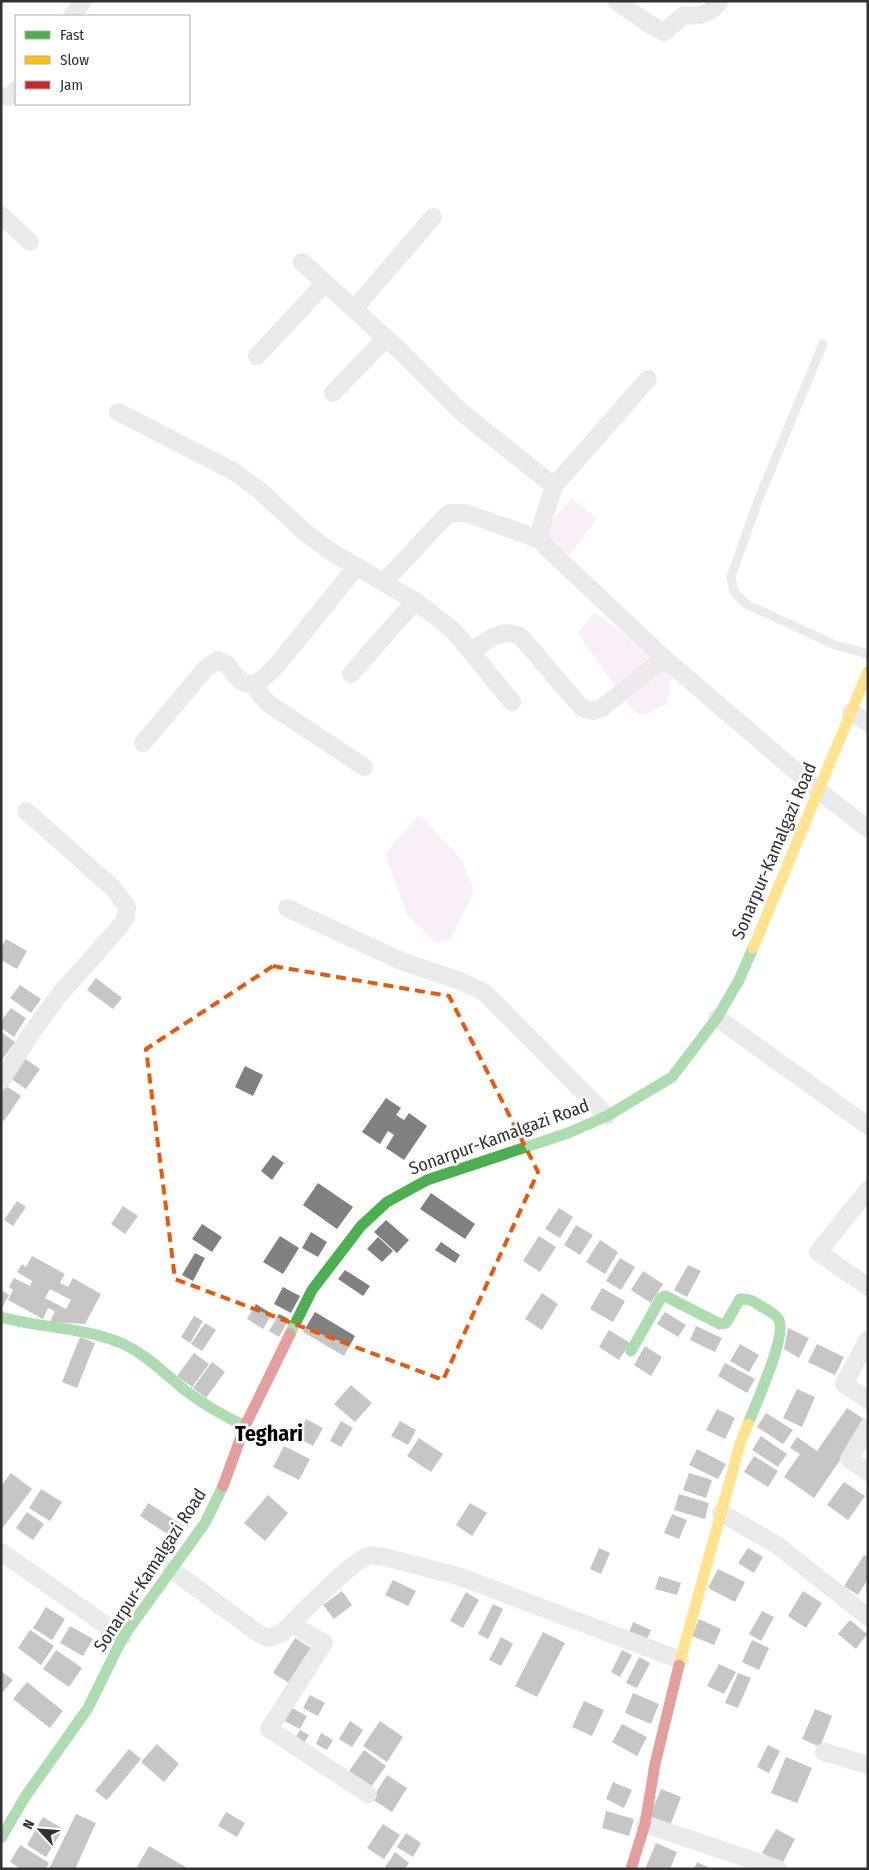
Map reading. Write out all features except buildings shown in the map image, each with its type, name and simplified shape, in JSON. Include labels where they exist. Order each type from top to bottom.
[{"type":"main road","name":"Sonarpur-Kamalgazi Road","points":[[1,1838],[25,1796],[88,1708],[123,1637],[205,1523],[221,1492],[246,1426],[312,1290],[361,1226],[387,1202],[427,1180],[568,1133],[607,1116],[672,1077],[717,1018],[739,980],[868,671]]},
{"type":"main road","points":[[631,1351],[660,1298],[665,1296],[720,1324],[726,1323],[740,1299],[747,1298],[780,1319],[781,1327],[777,1348],[740,1444],[680,1660],[655,1764],[645,1824],[631,1869]]},
{"type":"main road","points":[[1,1317],[100,1336],[123,1343],[156,1366],[207,1407],[246,1426]]},
{"type":"street","points":[[73,15],[83,1]]},
{"type":"street","points":[[616,1],[664,32],[684,15],[697,17],[713,10],[720,1]]},
{"type":"street","points":[[1,96],[8,97],[15,91]]},
{"type":"street","points":[[1,214],[30,242]]},
{"type":"street","points":[[354,308],[433,217]]},
{"type":"street","points":[[302,262],[386,338],[460,411],[554,486]]},
{"type":"street","points":[[257,356],[325,283]]},
{"type":"street","points":[[333,393],[386,338]]},
{"type":"street","points":[[648,379],[554,486],[540,527],[541,540],[547,548],[664,658],[819,791],[868,829]]},
{"type":"street","points":[[118,412],[234,471],[260,490],[307,534],[330,552],[415,600],[453,630],[512,702]]},
{"type":"street","points":[[383,582],[401,566],[425,536],[449,513],[466,513],[541,540]]},
{"type":"street","points":[[143,743],[206,668],[218,660],[228,665],[237,678],[244,683],[253,684],[263,679],[277,665],[357,566]]},
{"type":"street","points":[[352,674],[415,600]]},
{"type":"street","points":[[471,651],[502,632],[512,632],[521,637],[582,708],[593,711],[602,708],[664,658]]},
{"type":"street","points":[[253,684],[269,704],[364,767]]},
{"type":"street","points":[[851,712],[868,724]]},
{"type":"street","points":[[1,1081],[32,1032],[60,994],[121,925],[126,916],[127,907],[113,888],[26,811]]},
{"type":"street","points":[[287,908],[401,961],[463,982],[485,992],[607,1116]]},
{"type":"street","points":[[717,1018],[868,1126]]},
{"type":"street","points":[[868,1190],[818,1252],[868,1287]]},
{"type":"street","points":[[868,1339],[844,1384],[868,1400]]},
{"type":"street","points":[[868,1427],[849,1460],[868,1472]]},
{"type":"street","points":[[721,1513],[778,1545],[868,1617]]},
{"type":"street","points":[[1,1552],[123,1637]]},
{"type":"street","points":[[172,1570],[259,1634],[268,1638],[282,1633],[360,1560],[369,1556],[380,1556],[458,1576],[680,1660]]},
{"type":"street","points":[[291,1624],[324,1643],[269,1729],[368,1794]]},
{"type":"street","points":[[824,1752],[868,1765]]},
{"type":"street","points":[[645,1824],[778,1869]]},
{"type":"lane","points":[[823,344],[759,498],[731,577],[734,592],[746,604],[835,645],[868,654]]},
{"type":"highlighted area","points":[[273,966],[449,996],[538,1172],[443,1380],[175,1279],[146,1049]]},
{"type":"shaded area","points":[[572,498],[596,519],[570,555],[550,543],[547,526]]},
{"type":"shaded area","points":[[595,613],[618,629],[671,676],[668,703],[642,716],[631,708],[577,633]]},
{"type":"shaded area","points":[[419,815],[462,860],[474,891],[450,940],[436,943],[407,914],[385,854]]},
{"type":"traffic: fast","points":[[290,1334],[312,1290],[361,1226],[387,1202],[427,1180],[568,1133],[607,1116],[672,1077],[717,1018],[739,980],[753,948]]},
{"type":"traffic: fast","points":[[631,1351],[661,1298],[665,1296],[720,1324],[726,1323],[740,1299],[753,1301],[777,1316],[780,1328],[775,1355],[748,1424]]},
{"type":"traffic: fast","points":[[1,1317],[92,1334],[121,1343],[147,1359],[200,1401],[245,1426]]},
{"type":"traffic: fast","points":[[1,1838],[25,1797],[88,1708],[123,1637],[205,1523],[223,1486]]},
{"type":"traffic: slow","points":[[753,948],[868,671]]},
{"type":"traffic: slow","points":[[679,1665],[740,1444],[748,1424]]},
{"type":"traffic: jam","points":[[223,1486],[245,1426],[290,1334]]},
{"type":"traffic: jam","points":[[631,1869],[645,1824],[655,1764],[679,1665]]},
{"type":"district","name":"Teghari","points":[[269,1433]]}]
